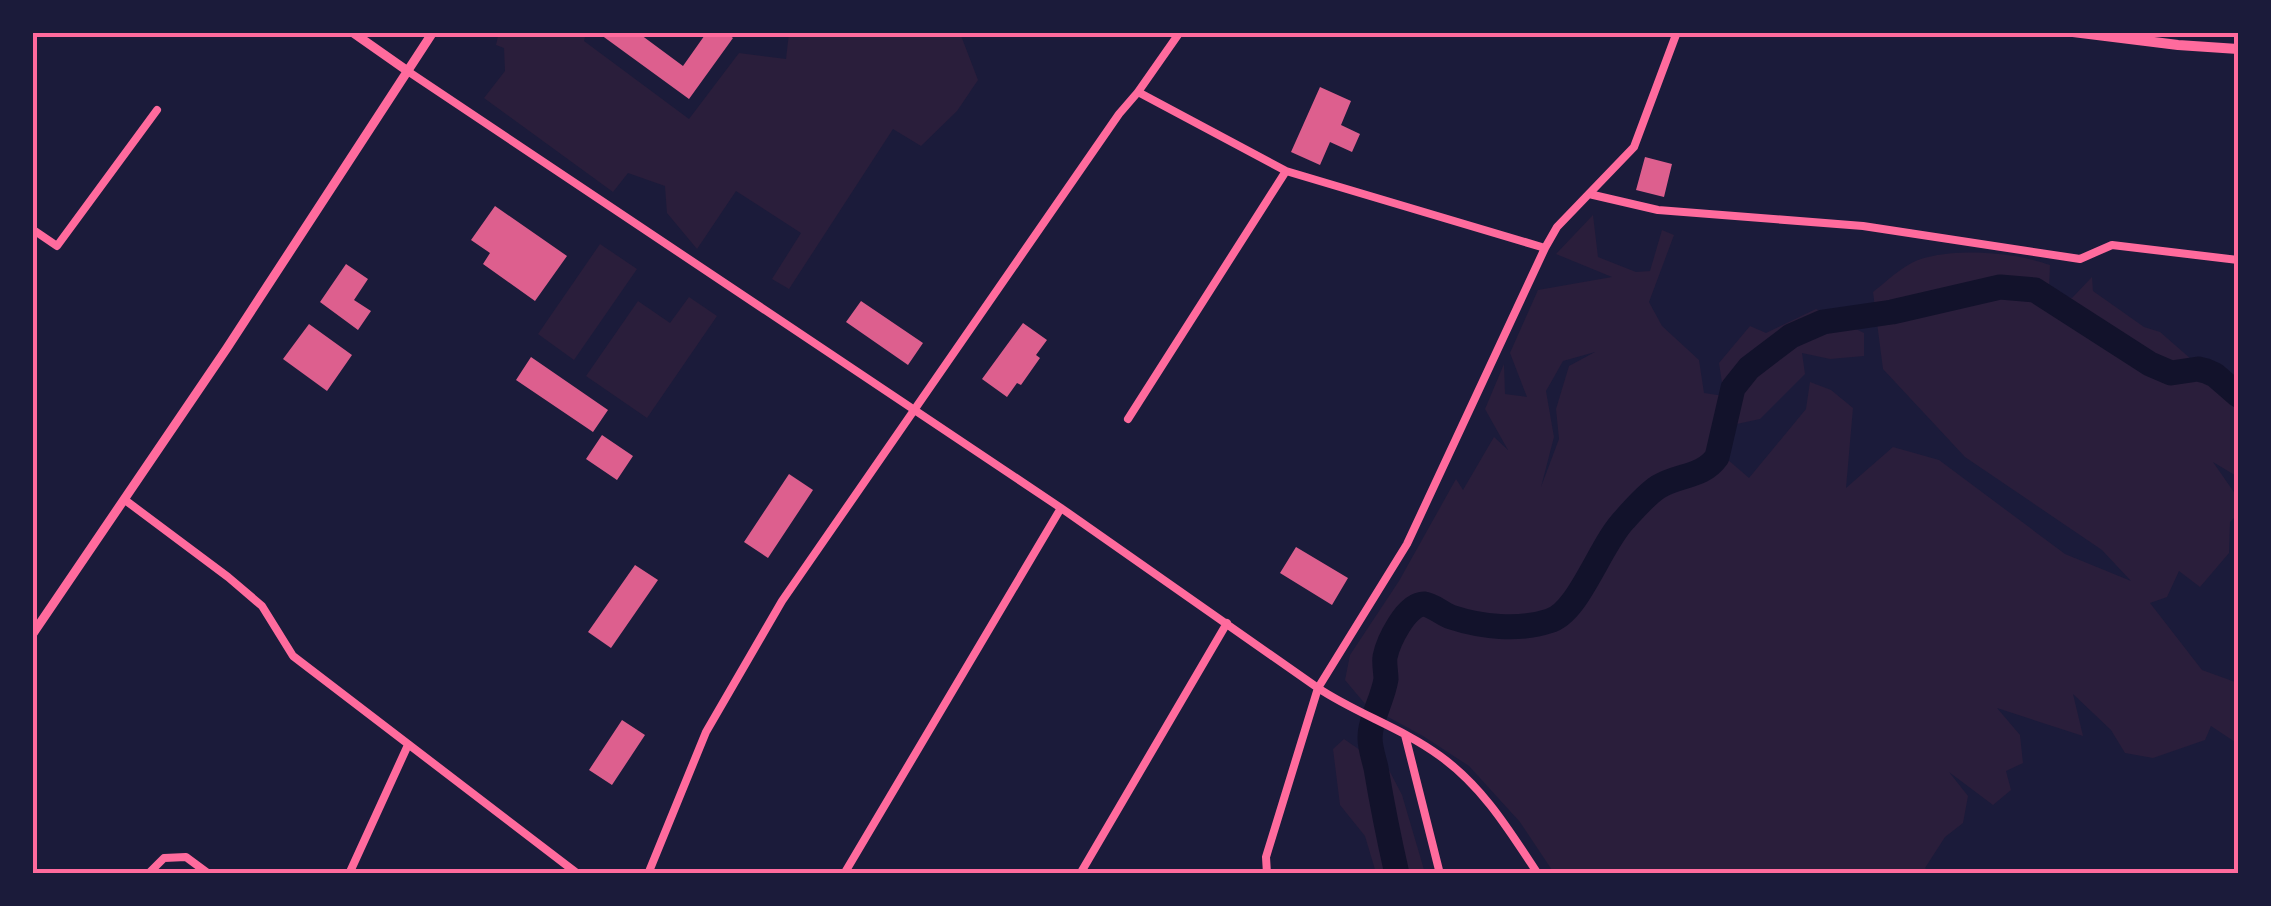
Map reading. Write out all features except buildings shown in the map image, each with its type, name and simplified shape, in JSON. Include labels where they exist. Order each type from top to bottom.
[{"type":"main road","points":[[2073,32],[2238,49]]},
{"type":"street","points":[[352,32],[1061,508],[1318,688],[1440,756],[1490,801],[1538,874]]},
{"type":"street","points":[[32,635],[433,32]]},
{"type":"street","points":[[648,874],[706,732],[782,601],[1180,32]]},
{"type":"street","points":[[1267,874],[1266,857],[1318,688],[1407,544],[1557,227],[1634,146],[1676,32]]},
{"type":"street","points":[[1138,92],[1286,172],[1545,248]]},
{"type":"street","points":[[32,229],[57,246],[157,110]]},
{"type":"street","points":[[1128,419],[1286,172]]},
{"type":"street","points":[[1589,194],[1658,210],[1863,226],[2080,259],[2112,245],[2238,260]]},
{"type":"street","points":[[125,500],[262,606],[293,656],[578,874]]},
{"type":"street","points":[[844,874],[1061,508]]},
{"type":"street","points":[[1080,874],[1226,623]]},
{"type":"street","points":[[1405,735],[1440,874]]},
{"type":"street","points":[[350,874],[408,745]]},
{"type":"street","points":[[148,874],[164,858],[186,857],[209,874]]},
{"type":"shaded area","points":[[499,32],[586,33],[584,41],[689,119],[739,53],[786,59],[789,33],[960,33],[978,80],[957,111],[921,146],[893,129],[789,289],[772,279],[801,233],[736,191],[697,249],[667,213],[665,186],[628,173],[613,192],[484,98],[505,71],[504,48],[496,45]]},
{"type":"shaded area","points":[[1593,215],[1598,257],[1636,272],[1650,271],[1662,230],[1674,235],[1649,302],[1662,326],[1699,360],[1704,393],[1724,396],[1719,363],[1750,326],[1766,333],[1816,309],[1864,333],[1864,356],[1830,359],[1802,353],[1805,374],[1760,419],[1732,425],[1727,459],[1749,478],[1806,409],[1810,382],[1831,390],[1853,408],[1846,488],[1893,447],[1939,460],[2065,554],[2131,581],[2102,550],[1965,457],[1883,369],[1873,292],[1906,266],[1933,256],[1984,253],[2036,261],[2050,265],[2049,290],[2072,298],[2092,277],[2093,291],[2144,327],[2160,332],[2191,359],[2238,381],[2238,477],[2213,462],[2238,498],[2238,514],[2230,522],[2229,553],[2200,587],[2179,571],[2167,597],[2150,603],[2202,670],[2238,683],[2238,744],[2211,726],[2205,740],[2153,758],[2125,753],[2111,730],[2073,694],[2083,736],[1997,708],[2020,735],[2023,763],[2006,771],[2011,790],[1993,805],[1949,772],[1968,796],[1963,823],[1945,837],[1925,868],[1933,873],[1554,873],[1520,822],[1469,766],[1366,705],[1345,680],[1350,655],[1399,581],[1456,479],[1463,490],[1494,437],[1508,450],[1485,409],[1504,364],[1505,394],[1527,397],[1510,353],[1538,290],[1612,277],[1556,254]],"holes":[[[1595,352],[1569,366],[1556,409],[1559,439],[1541,487],[1554,437],[1546,391],[1563,361]]]},
{"type":"shaded area","points":[[600,244],[637,269],[574,360],[538,334]]},
{"type":"shaded area","points":[[689,297],[717,316],[647,418],[586,376],[638,301],[670,323]]},
{"type":"shaded area","points":[[1344,739],[1389,770],[1402,795],[1425,873],[1376,873],[1365,836],[1340,805],[1333,749]]},
{"type":"waterway","points":[[1397,874],[1370,738],[1386,679],[1387,650],[1405,617],[1424,604],[1448,616],[1487,625],[1525,626],[1560,615],[1580,592],[1616,530],[1641,502],[1658,487],[1704,469],[1717,457],[1733,388],[1749,368],[1791,336],[1823,322],[1892,312],[2000,287],[2035,290],[2150,364],[2171,373],[2206,371],[2238,395]]}]
